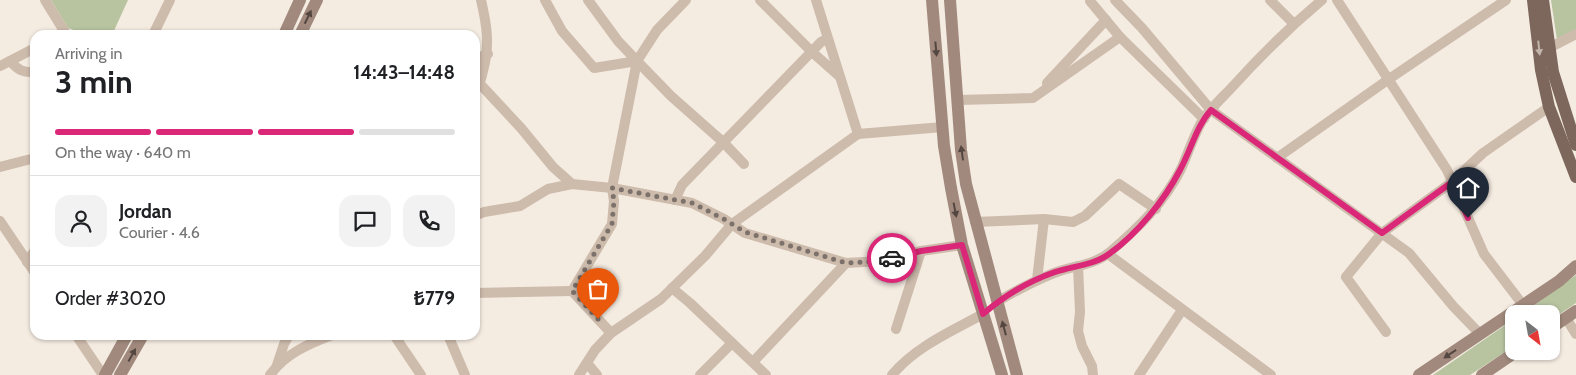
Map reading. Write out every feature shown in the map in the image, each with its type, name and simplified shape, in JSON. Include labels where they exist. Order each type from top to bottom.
[{"type":"main road","points":[[1533,0],[1541,70],[1549,107],[1576,177]]},
{"type":"main road","points":[[1543,0],[1553,72],[1576,145]]},
{"type":"street","points":[[45,0],[64,30]]},
{"type":"street","points":[[286,30],[300,0]]},
{"type":"street","points":[[302,30],[317,0]]},
{"type":"street","points":[[480,80],[488,54],[487,27],[481,0]]},
{"type":"street","points":[[546,0],[562,31],[594,68],[637,61]]},
{"type":"street","points":[[588,0],[618,41],[637,61],[671,96],[724,142],[744,164]]},
{"type":"street","points":[[572,291],[612,224],[614,201],[612,188],[637,61],[657,30],[686,0]]},
{"type":"street","points":[[760,0],[839,76]]},
{"type":"street","points":[[816,0],[858,134]]},
{"type":"street","points":[[932,0],[943,127],[951,188],[962,245],[1002,375]]},
{"type":"street","points":[[950,0],[961,150],[966,184],[1017,375]]},
{"type":"street","points":[[1090,0],[1120,37],[1204,118]]},
{"type":"street","points":[[1115,0],[1142,28],[1211,110],[1409,253],[1453,306],[1480,334]]},
{"type":"street","points":[[1270,0],[1294,24]]},
{"type":"street","points":[[892,375],[898,368],[927,346],[983,314],[997,302],[1014,292],[1055,272],[1090,263],[1108,254],[1156,209],[1180,171],[1204,118],[1263,54],[1322,0]]},
{"type":"street","points":[[1337,0],[1447,170],[1484,254],[1523,305],[1559,281],[1576,266]]},
{"type":"street","points":[[1277,158],[1388,79],[1506,0]]},
{"type":"street","points":[[155,30],[165,2]]},
{"type":"street","points":[[1033,98],[1106,20]]},
{"type":"street","points":[[1549,48],[1576,34]]},
{"type":"street","points":[[957,100],[1033,98],[1120,37]]},
{"type":"street","points":[[675,200],[682,185],[821,42],[828,39]]},
{"type":"street","points":[[0,66],[30,51]]},
{"type":"street","points":[[480,57],[488,54]]},
{"type":"street","points":[[10,61],[16,69],[22,72],[30,72]]},
{"type":"street","points":[[480,88],[521,128],[553,167],[572,184]]},
{"type":"street","points":[[1386,332],[1346,277],[1382,233],[1452,182],[1483,153],[1549,107]]},
{"type":"street","points":[[579,375],[595,350],[611,333],[661,299],[704,256],[732,224],[858,134],[943,127]]},
{"type":"street","points":[[0,167],[30,159]]},
{"type":"street","points":[[480,214],[520,206],[548,189],[572,184],[612,188],[692,203],[745,232],[846,263],[881,261],[921,251],[962,245]]},
{"type":"street","points":[[975,222],[1044,219],[1073,222],[1085,216],[1120,184],[1156,209]]},
{"type":"street","points":[[1038,280],[1044,219]]},
{"type":"street","points":[[0,221],[30,265]]},
{"type":"street","points":[[896,329],[921,251]]},
{"type":"street","points":[[1108,254],[1271,375]]},
{"type":"street","points":[[753,362],[846,263]]},
{"type":"street","points":[[1078,266],[1080,312],[1078,331],[1082,346],[1092,366],[1093,375]]},
{"type":"street","points":[[672,288],[766,375]]},
{"type":"street","points":[[480,293],[572,291],[611,333]]},
{"type":"street","points":[[1139,375],[1182,310]]},
{"type":"street","points":[[1560,322],[1571,315],[1576,334]]},
{"type":"street","points":[[1419,375],[1505,317]]},
{"type":"street","points":[[80,340],[104,375],[124,340]]},
{"type":"street","points":[[120,375],[140,340]]},
{"type":"street","points":[[270,375],[277,365],[286,340]]},
{"type":"street","points":[[277,365],[304,346],[319,340]]},
{"type":"street","points":[[397,340],[421,375]]},
{"type":"street","points":[[450,340],[466,375]]},
{"type":"street","points":[[700,375],[732,343]]},
{"type":"street","points":[[1482,375],[1505,359]]},
{"type":"street","points":[[587,363],[597,375]]},
{"type":"green space","points":[[51,0],[128,0],[114,30],[73,30],[68,28]]},
{"type":"green space","points":[[1551,0],[1576,0],[1576,32],[1557,40]]},
{"type":"green space","points":[[1576,275],[1576,303],[1560,314],[1560,305],[1534,305]]},
{"type":"green space","points":[[1505,325],[1505,352],[1470,375],[1433,375]]},
{"type":"way so far","points":[[598,319],[572,291],[612,224],[614,201],[612,188],[692,203],[745,232],[846,263],[881,261],[892,258]]},
{"type":"route","points":[[892,258],[921,251],[962,245],[983,314],[997,302],[1038,280],[1055,272],[1090,263],[1108,254],[1156,209],[1180,171],[1204,118],[1211,110],[1382,233],[1452,182],[1468,218]]}]
